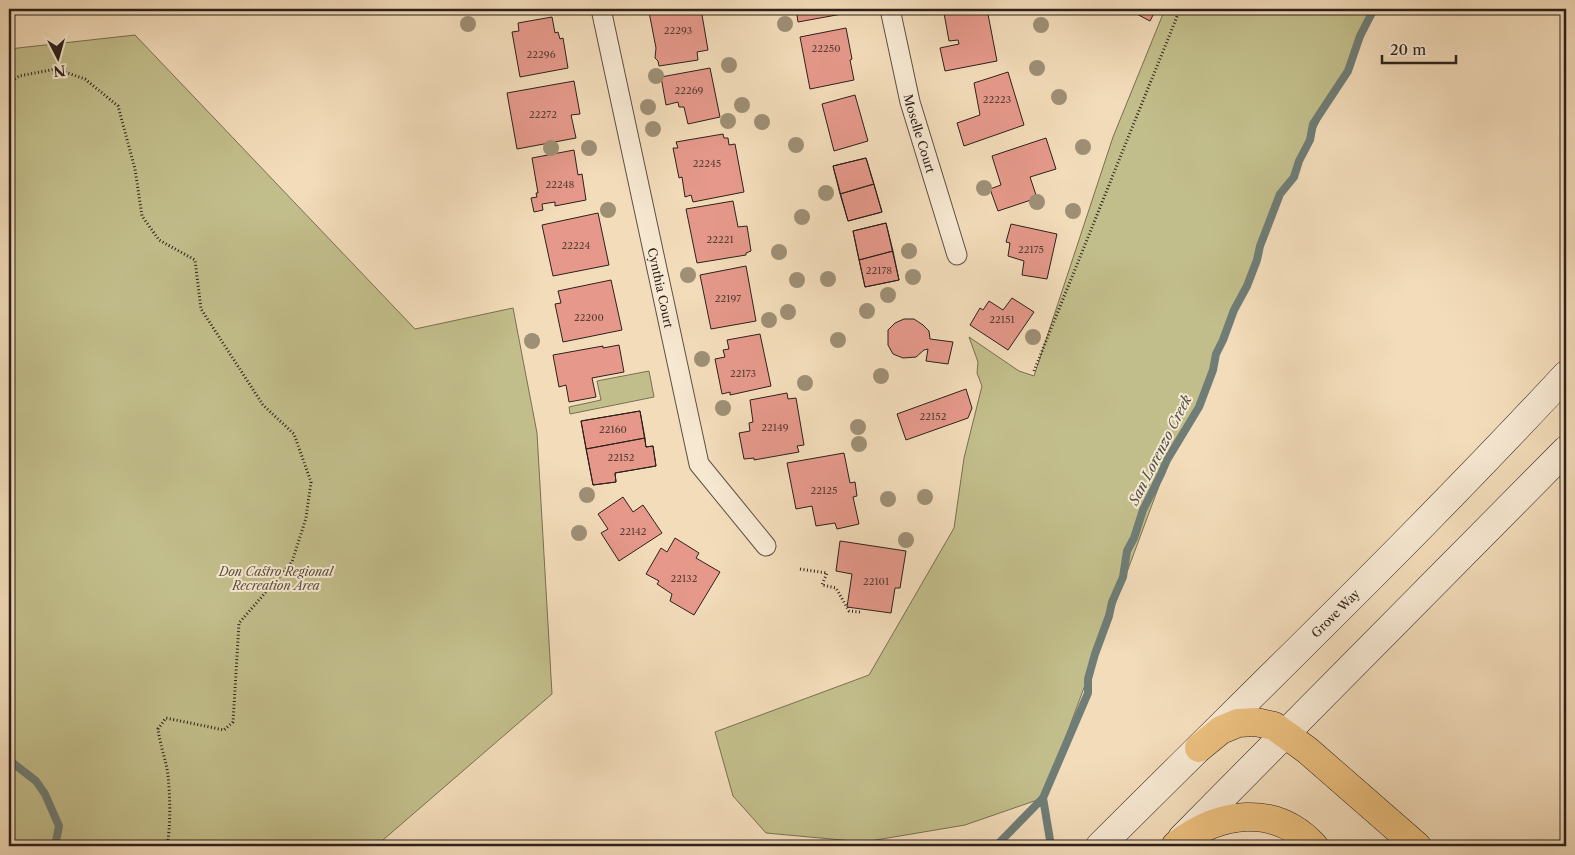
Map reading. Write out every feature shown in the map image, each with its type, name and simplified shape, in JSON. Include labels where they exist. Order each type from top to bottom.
[{"type":"highway","points":[[1199,748],[1221,730],[1244,722],[1268,724],[1286,734],[1307,750],[1417,846]]},
{"type":"highway","points":[[1175,845],[1207,825],[1220,820],[1245,816],[1279,822],[1298,832],[1314,846]]},
{"type":"main road","name":"Grove Way","points":[[1100,846],[1415,532],[1566,375]]},
{"type":"main road","points":[[1175,845],[1566,450]]},
{"type":"street","name":"Cynthia Court","points":[[601,9],[699,464],[766,546]]},
{"type":"street","name":"Moselle Court","points":[[890,9],[910,102],[957,254]]},
{"type":"path","points":[[1034,371],[1180,9]]},
{"type":"path","points":[[9,83],[20,76],[56,69],[85,79],[118,106],[135,169],[142,216],[159,240],[195,260],[201,310],[263,405],[294,434],[311,482],[306,518],[292,562],[239,623],[233,722],[224,730],[166,718],[158,729],[160,747],[168,775],[170,833],[167,846]]},
{"type":"path","points":[[800,568],[826,573],[822,585],[836,588],[849,611],[860,612]]},
{"type":"green space","points":[[1165,9],[1376,9],[1348,71],[1333,93],[1268,225],[1248,283],[1233,312],[1216,354],[1212,373],[1199,407],[1172,451],[1043,798],[965,825],[864,842],[766,833],[733,796],[715,732],[869,675],[954,528],[964,458],[982,386],[977,373],[978,362],[969,337],[1019,371],[1034,376],[1113,137]]},
{"type":"green space","name":"Don Castro Regional Recreation Area","points":[[135,35],[415,329],[513,308],[537,433],[552,694],[376,846],[9,846],[9,49]]},
{"type":"green space","points":[[649,371],[654,397],[570,414],[569,407],[601,400],[597,381]]},
{"type":"building","points":[[665,9],[701,9],[708,50],[697,52],[698,60],[659,66],[655,58],[656,48],[649,12]]},
{"type":"building","points":[[796,9],[841,9],[842,14],[798,22]]},
{"type":"building","points":[[964,9],[987,9],[997,61],[945,71],[940,48],[959,44],[958,40],[949,41],[944,13]]},
{"type":"building","points":[[1127,9],[1156,9],[1150,21]]},
{"type":"building","points":[[552,17],[555,33],[558,32],[560,39],[563,38],[568,68],[520,77],[512,32],[519,31],[518,23]]},
{"type":"building","points":[[846,28],[854,80],[810,89],[800,37]]},
{"type":"building","points":[[710,68],[720,117],[688,124],[684,107],[679,107],[678,102],[666,105],[661,77]]},
{"type":"building","points":[[1008,72],[1024,125],[964,146],[957,123],[980,115],[974,83]]},
{"type":"building","points":[[574,81],[580,114],[571,115],[576,138],[517,149],[507,93]]},
{"type":"building","points":[[855,95],[868,141],[834,151],[822,104]]},
{"type":"building","points":[[723,134],[724,138],[728,138],[729,145],[735,144],[744,192],[693,202],[691,195],[685,197],[682,177],[679,178],[673,148],[678,148],[676,142]]},
{"type":"building","points":[[1046,138],[1056,169],[1030,177],[1037,198],[998,211],[990,189],[1001,185],[992,156]]},
{"type":"building","points":[[574,150],[578,175],[582,174],[586,200],[555,206],[555,202],[542,204],[543,210],[534,212],[531,198],[537,197],[536,193],[538,193],[532,158]]},
{"type":"building","points":[[866,158],[882,212],[848,221],[833,166]]},
{"type":"building","points":[[866,158],[874,184],[840,194],[833,166]]},
{"type":"building","points":[[874,184],[882,212],[848,221],[840,194]]},
{"type":"building","points":[[733,201],[738,227],[747,226],[751,251],[746,253],[746,255],[697,263],[686,209]]},
{"type":"building","points":[[598,213],[609,265],[553,276],[542,225]]},
{"type":"building","points":[[886,223],[899,280],[865,287],[853,231]]},
{"type":"building","points":[[886,223],[893,251],[859,260],[853,231]]},
{"type":"building","points":[[1011,224],[1057,234],[1047,279],[1022,275],[1024,261],[1008,256],[1010,243],[1006,242]]},
{"type":"building","points":[[893,251],[899,280],[865,287],[859,260]]},
{"type":"building","points":[[746,266],[756,321],[711,329],[700,275]]},
{"type":"building","points":[[611,280],[622,330],[563,342],[555,304],[561,303],[558,291]]},
{"type":"building","points":[[1012,298],[1034,312],[1008,350],[970,325],[980,308],[983,310],[989,301],[1003,310]]},
{"type":"building","points":[[904,319],[914,319],[923,325],[929,331],[930,339],[953,342],[948,364],[926,361],[928,349],[916,357],[903,358],[893,354],[888,345],[888,330],[895,323]]},
{"type":"building","points":[[760,334],[771,386],[730,395],[730,392],[722,394],[715,359],[725,357],[723,350],[729,349],[727,340]]},
{"type":"building","points":[[619,345],[624,372],[592,378],[596,397],[569,402],[566,385],[559,387],[553,355]]},
{"type":"building","points":[[966,389],[972,408],[968,418],[906,440],[897,414]]},
{"type":"building","points":[[787,393],[788,399],[796,398],[804,445],[797,446],[799,452],[754,460],[754,458],[744,459],[739,433],[750,431],[749,423],[753,422],[750,400]]},
{"type":"building","points":[[640,411],[646,447],[653,446],[656,466],[615,473],[616,482],[593,485],[581,421]]},
{"type":"building","points":[[640,411],[645,438],[586,449],[581,421]]},
{"type":"building","points":[[645,438],[646,447],[653,446],[656,466],[615,473],[616,482],[593,485],[586,449]]},
{"type":"building","points":[[844,453],[850,483],[855,482],[857,496],[853,497],[859,524],[837,529],[835,523],[816,526],[812,506],[796,509],[787,463]]},
{"type":"building","points":[[623,497],[633,512],[643,505],[662,533],[619,561],[601,533],[608,529],[598,514]]},
{"type":"building","points":[[675,538],[699,553],[696,558],[720,572],[694,615],[670,601],[672,594],[657,584],[659,581],[646,574],[661,548],[667,552]]},
{"type":"building","points":[[840,541],[906,551],[900,588],[895,588],[891,613],[847,607],[852,574],[836,571]]},
{"type":"waterway","name":"San Lorenzo Creek","points":[[996,846],[1043,798],[1088,693],[1088,679],[1095,654],[1112,602],[1123,577],[1127,551],[1134,538],[1143,510],[1167,460],[1199,407],[1213,370],[1216,354],[1234,310],[1247,286],[1280,194],[1294,177],[1299,161],[1310,140],[1313,124],[1348,71],[1360,36],[1374,9]]},
{"type":"waterway","name":"San Lorenzo Creek","points":[[9,760],[36,781],[45,794],[59,826],[55,846]]},
{"type":"waterway","points":[[1043,798],[1051,846]]}]
